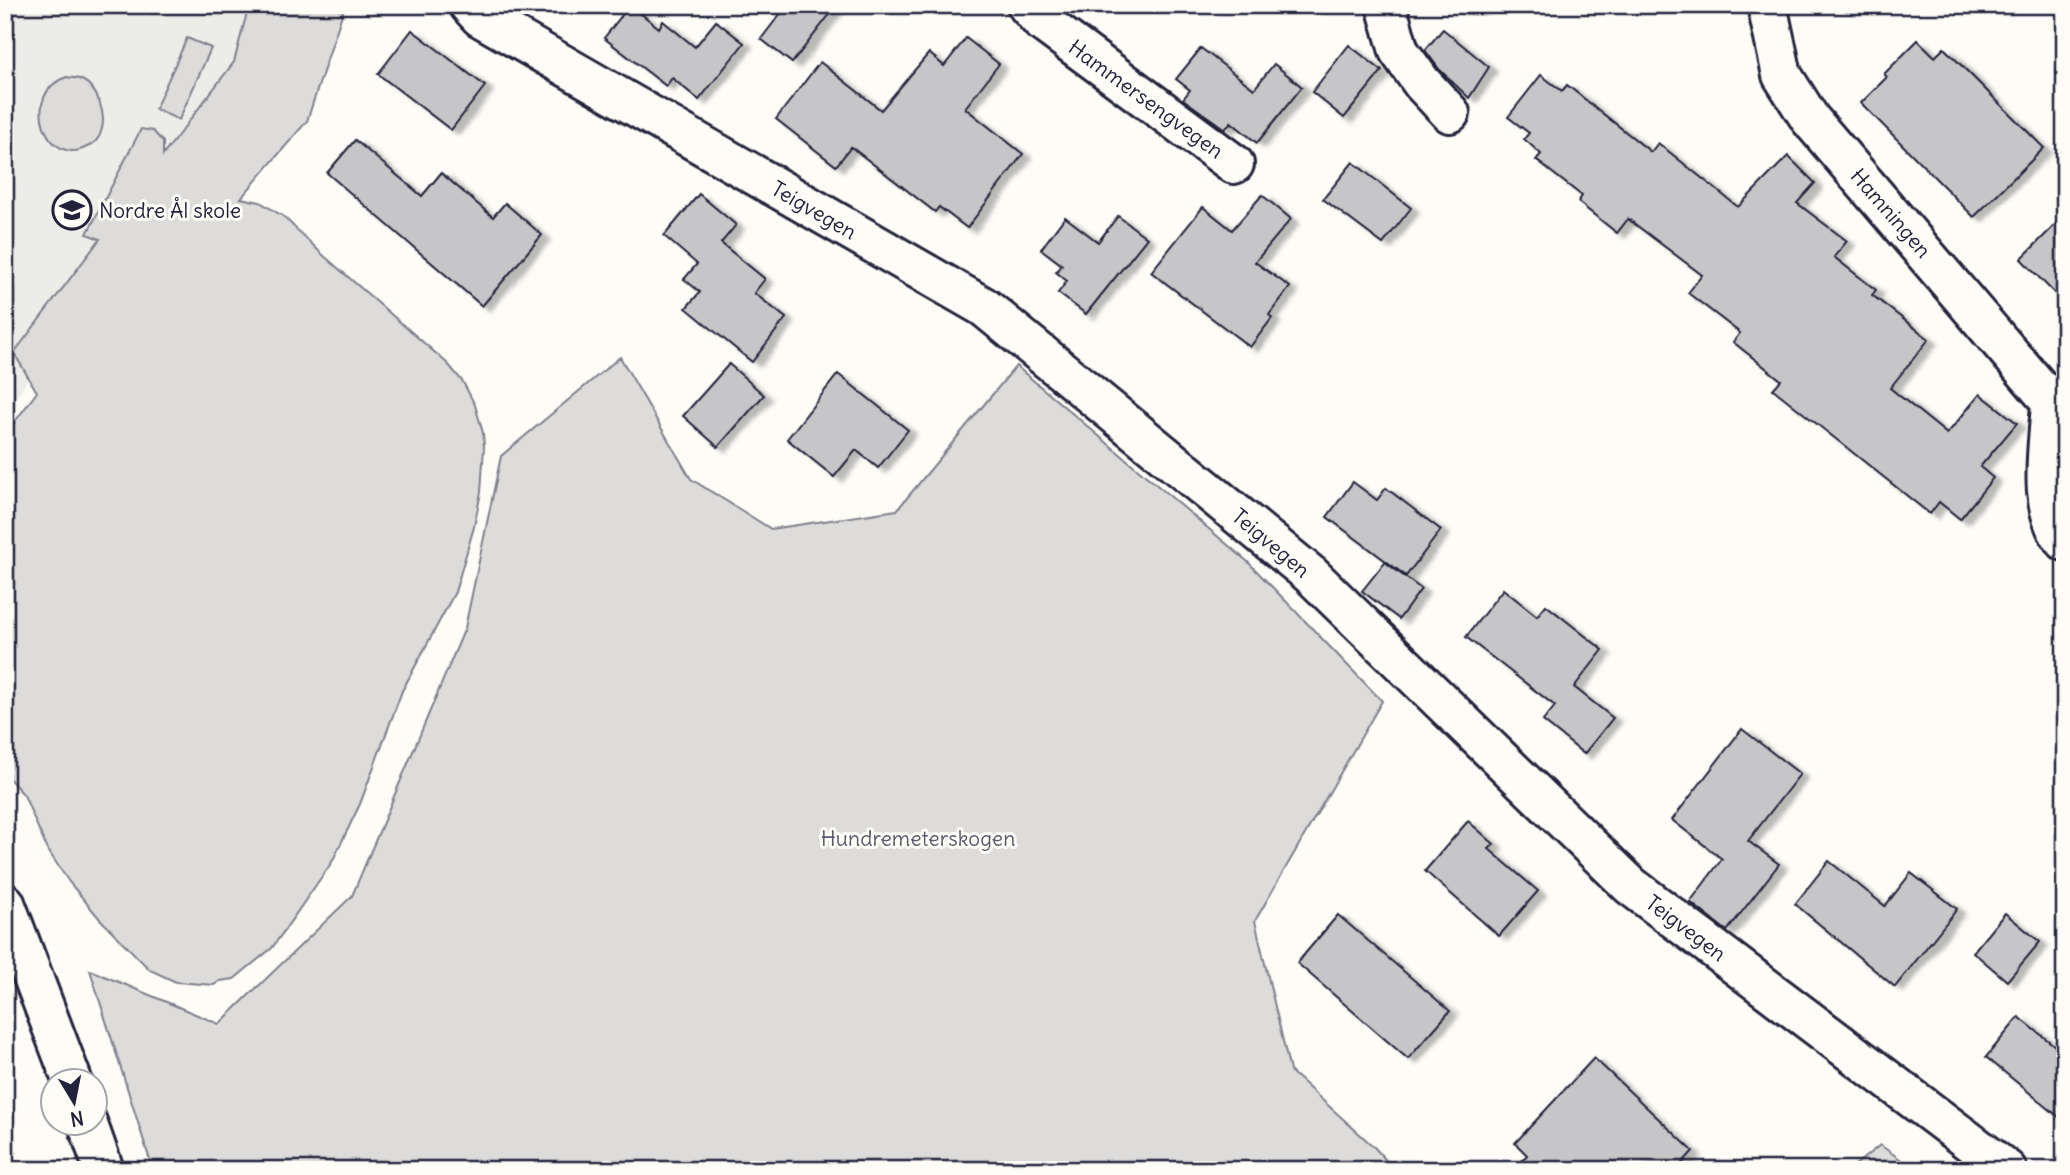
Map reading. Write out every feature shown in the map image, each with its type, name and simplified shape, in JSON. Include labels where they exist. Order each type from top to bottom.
[{"type":"street","name":"Teigvegen","points":[[469,5],[480,17],[984,307],[1311,575],[1630,886],[2007,1170]]},
{"type":"street","name":"Hammersengvegen","points":[[1027,5],[1041,21],[1234,164]]},
{"type":"street","points":[[1386,5],[1399,51],[1422,83],[1450,113]]},
{"type":"street","name":"Hamningen","points":[[1767,5],[1782,75],[1810,119],[2058,411],[2047,486],[2049,514],[2065,541]]},
{"type":"street","points":[[5,903],[67,1066]]},
{"type":"street","points":[[92,1136],[104,1170]]},
{"type":"shaded area","name":"Nordre Ål skole","points":[[5,5],[274,5],[5,414]]},
{"type":"green space","points":[[249,5],[345,5],[307,121],[241,198],[260,202],[284,217],[323,255],[448,364],[463,382],[475,405],[484,447],[481,492],[474,527],[455,592],[402,691],[360,804],[332,862],[272,948],[234,979],[220,981],[214,985],[176,982],[150,970],[100,919],[69,882],[47,849],[24,795],[5,774],[5,435],[37,392],[14,353],[100,239],[87,234],[141,129],[153,131],[163,142],[163,155],[234,62]]},
{"type":"green space","points":[[187,38],[211,48],[179,120],[155,109]]},
{"type":"green space","points":[[67,77],[82,80],[93,89],[103,118],[103,126],[96,141],[72,151],[60,147],[50,138],[41,112],[44,97],[52,85]]},
{"type":"green space","name":"Hundremeterskogen","points":[[620,357],[691,479],[771,529],[897,510],[1016,366],[1248,562],[1382,701],[1255,921],[1290,1071],[1373,1146],[1395,1170],[153,1170],[90,970],[219,1024],[352,896],[465,628],[501,456]]},
{"type":"green space","points":[[1880,1145],[1916,1170],[1849,1170]]},
{"type":"building","points":[[630,5],[659,28],[663,21],[695,47],[716,21],[744,43],[699,100],[672,78],[666,86],[604,38]]},
{"type":"building","points":[[787,5],[837,5],[792,63],[761,39]]},
{"type":"building","points":[[1443,29],[1489,67],[1469,98],[1439,69],[1425,50]]},
{"type":"building","points":[[412,30],[485,86],[451,130],[378,74]]},
{"type":"building","points":[[966,38],[999,64],[965,108],[1023,154],[967,228],[939,207],[935,212],[851,147],[836,166],[776,119],[820,62],[881,110],[929,53],[944,66]]},
{"type":"building","points":[[1918,40],[1935,57],[1944,48],[2044,148],[1974,217],[1861,103],[1887,77],[1884,74]]},
{"type":"building","points":[[1349,45],[1382,71],[1344,118],[1312,92]]},
{"type":"building","points":[[1201,48],[1254,89],[1274,64],[1302,87],[1257,143],[1231,122],[1225,129],[1183,99],[1190,90],[1176,79]]},
{"type":"building","points":[[1541,75],[1562,91],[1567,85],[1651,152],[1658,143],[1738,207],[1788,156],[1815,183],[1797,203],[1847,241],[1834,257],[1876,290],[1872,295],[1929,339],[1890,388],[1947,434],[1980,394],[2017,423],[1980,467],[1993,478],[1960,519],[1939,502],[1930,514],[1773,389],[1781,380],[1733,342],[1740,333],[1688,293],[1702,275],[1628,219],[1617,233],[1578,202],[1582,196],[1536,160],[1541,154],[1524,139],[1529,133],[1508,117]]},
{"type":"building","points":[[355,140],[422,196],[441,173],[493,217],[505,203],[542,235],[482,306],[327,173]]},
{"type":"building","points":[[1353,162],[1411,208],[1383,244],[1323,199]]},
{"type":"building","points":[[699,194],[736,225],[721,243],[765,279],[754,293],[786,318],[752,362],[686,308],[700,292],[684,279],[697,264],[664,236]]},
{"type":"building","points":[[1262,195],[1291,219],[1255,262],[1290,287],[1269,315],[1272,318],[1250,347],[1151,272],[1203,207],[1232,230]]},
{"type":"building","points":[[2065,215],[2065,304],[2021,259]]},
{"type":"building","points":[[1118,216],[1147,238],[1086,314],[1058,293],[1067,281],[1056,272],[1062,265],[1041,249],[1065,217],[1098,242]]},
{"type":"building","points":[[729,364],[764,395],[718,447],[683,416]]},
{"type":"building","points":[[838,374],[908,430],[878,468],[856,450],[834,477],[787,439]]},
{"type":"building","points":[[1353,482],[1377,500],[1386,488],[1441,530],[1406,576],[1327,517]]},
{"type":"building","points":[[1385,562],[1421,589],[1399,619],[1362,591]]},
{"type":"building","points":[[1503,589],[1537,616],[1546,605],[1603,650],[1574,687],[1613,718],[1584,754],[1543,721],[1555,706],[1466,637]]},
{"type":"building","points":[[1742,729],[1800,774],[1748,841],[1779,864],[1727,931],[1690,902],[1722,859],[1672,820]]},
{"type":"building","points":[[1468,821],[1494,844],[1489,849],[1538,891],[1499,936],[1425,871]]},
{"type":"building","points":[[1829,861],[1885,906],[1911,873],[1957,909],[1895,987],[1795,904]]},
{"type":"building","points":[[2005,913],[2040,942],[2007,981],[1973,952]]},
{"type":"building","points":[[1338,915],[1450,1011],[1408,1059],[1297,963]]},
{"type":"building","points":[[2019,1017],[2065,1054],[2065,1122],[1986,1057]]},
{"type":"building","points":[[1594,1058],[1693,1151],[1676,1170],[1514,1170],[1527,1155],[1515,1143]]},
{"type":"place","name":"Nordre Ål skole","points":[[72,210]]}]
